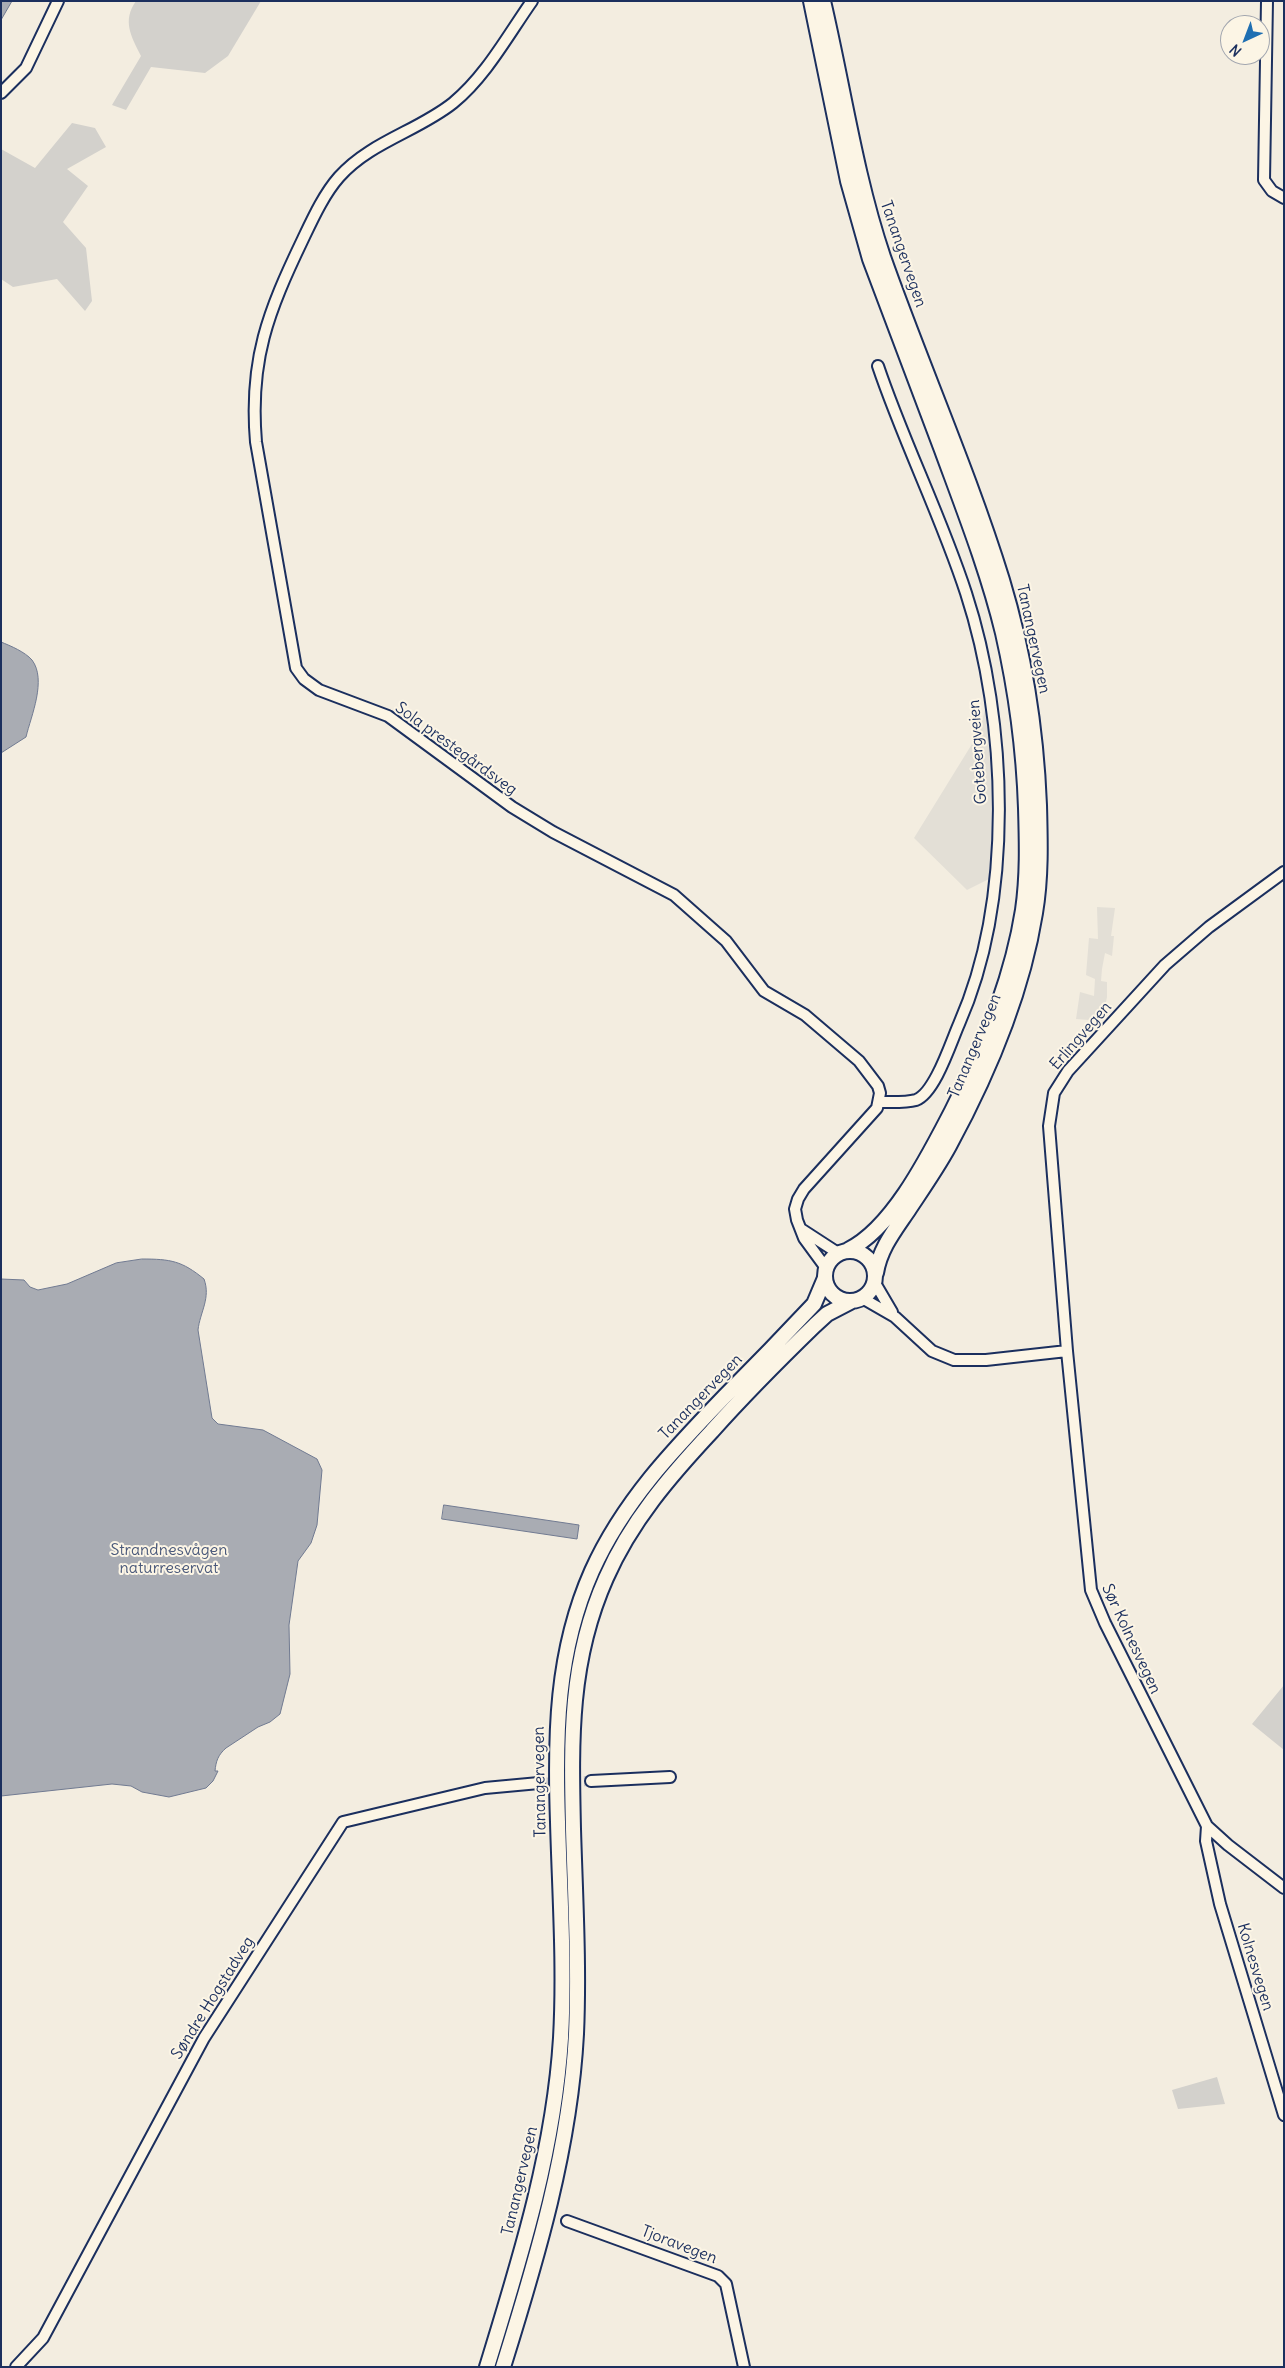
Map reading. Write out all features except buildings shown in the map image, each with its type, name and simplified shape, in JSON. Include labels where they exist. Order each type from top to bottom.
[{"type":"highway","name":"Tanangervegen","points":[[811,1],[848,182],[868,251],[973,534],[1003,633],[1019,729],[1025,782],[1026,821],[1027,865],[1018,937],[1009,973],[985,1040],[948,1118],[914,1178],[878,1230],[843,1252]]},
{"type":"highway","name":"Tanangervegen","points":[[824,1],[860,178],[883,255],[966,477],[1002,580],[1024,674],[1033,728],[1038,780],[1040,865],[1038,891],[1030,940],[1021,977],[1008,1015],[972,1102],[944,1155],[882,1249],[875,1278]]},
{"type":"highway","points":[[843,1252],[858,1252],[866,1256],[873,1264],[875,1278],[870,1292],[857,1300],[843,1300],[834,1295],[828,1288],[825,1273],[831,1260],[843,1252]]},
{"type":"highway","name":"Tanangervegen","points":[[488,2367],[535,2202],[558,2076],[562,1989],[556,1729],[562,1669],[576,1614],[601,1552],[643,1486],[679,1443],[814,1304],[825,1273]]},
{"type":"highway","name":"Tanangervegen","points":[[503,2367],[548,2212],[564,2138],[571,2093],[577,1987],[572,1728],[578,1669],[594,1607],[620,1548],[643,1510],[666,1480],[761,1378],[815,1325],[827,1314],[857,1300]]},
{"type":"street","points":[[1,93],[26,68],[58,1]]},
{"type":"street","name":"Sola prestegårdsveg","points":[[532,1],[482,73],[454,102],[424,124],[372,150],[339,177],[315,216],[278,290],[262,340],[254,376],[253,409],[256,442],[296,668],[304,679],[319,690],[388,716],[512,807],[553,832],[674,895],[726,940],[764,991],[805,1015],[858,1061],[878,1086],[879,1102]]},
{"type":"street","points":[[1267,1],[1264,180],[1272,191],[1284,198]]},
{"type":"street","name":"Gotebergveien","points":[[878,366],[934,503],[966,593],[980,640],[994,721],[998,788],[997,871],[994,906],[979,968],[963,1014],[935,1079],[924,1094],[916,1100],[879,1102]]},
{"type":"street","name":"Erlingvegen","points":[[1067,1351],[1049,1126],[1054,1093],[1068,1071],[1180,950],[1284,872]]},
{"type":"street","points":[[825,1273],[804,1238],[795,1209],[804,1189],[872,1114],[879,1102]]},
{"type":"street","points":[[800,1228],[843,1252]]},
{"type":"street","points":[[875,1278],[895,1317]]},
{"type":"street","points":[[857,1300],[895,1317],[932,1351],[954,1360],[986,1360],[1067,1351]]},
{"type":"street","name":"Sør Kolnesvegen","points":[[1067,1351],[1091,1590],[1109,1632],[1206,1826],[1228,1846],[1284,1888]]},
{"type":"street","points":[[591,1781],[670,1777]]},
{"type":"street","name":"Søndre Hogstadveg","points":[[16,2367],[42,2338],[204,2038],[343,1822],[485,1788],[539,1783]]},
{"type":"street","name":"Kolnesvegen","points":[[1206,1826],[1206,1841],[1220,1904],[1284,2115]]},
{"type":"street","name":"Tjoravegen","points":[[568,2221],[718,2276],[726,2284],[744,2367]]},
{"type":"shaded area","points":[[1,1],[12,1],[1,20]]},
{"type":"shaded area","points":[[136,1],[261,1],[228,56],[205,73],[151,67],[126,110],[112,105],[141,56],[131,35],[129,22],[129,15]]},
{"type":"shaded area","points":[[72,123],[95,128],[106,147],[67,169],[88,186],[63,222],[86,248],[92,301],[85,311],[57,279],[13,287],[1,279],[1,149],[35,168]]},
{"type":"shaded area","points":[[1,642],[18,650],[32,660],[36,668],[38,688],[26,737],[1,753]]},
{"type":"shaded area","points":[[986,704],[991,779],[991,878],[967,890],[914,838],[980,731]]},
{"type":"shaded area","points":[[1097,907],[1115,908],[1111,936],[1114,936],[1112,956],[1105,953],[1102,969],[1101,981],[1107,982],[1107,997],[1102,1021],[1076,1019],[1080,992],[1094,996],[1095,979],[1086,975],[1089,938],[1098,939]]},
{"type":"shaded area","name":"Strandnesvågen naturreservat","points":[[142,1259],[176,1262],[189,1268],[204,1279],[206,1299],[198,1330],[212,1418],[218,1424],[263,1430],[317,1459],[322,1470],[317,1525],[311,1543],[298,1561],[289,1625],[290,1674],[280,1714],[223,1751],[216,1764],[215,1771],[218,1771],[213,1781],[206,1788],[169,1797],[142,1792],[131,1786],[112,1784],[1,1796],[1,1279],[24,1280],[30,1287],[38,1290],[67,1284],[116,1263]]},
{"type":"shaded area","points":[[444,1505],[579,1525],[577,1539],[442,1519]]},
{"type":"shaded area","points":[[1284,1685],[1284,1750],[1252,1724]]},
{"type":"shaded area","points":[[1217,2077],[1225,2104],[1178,2109],[1172,2090]]},
{"type":"tunnel","points":[[539,1783],[591,1781]]}]
